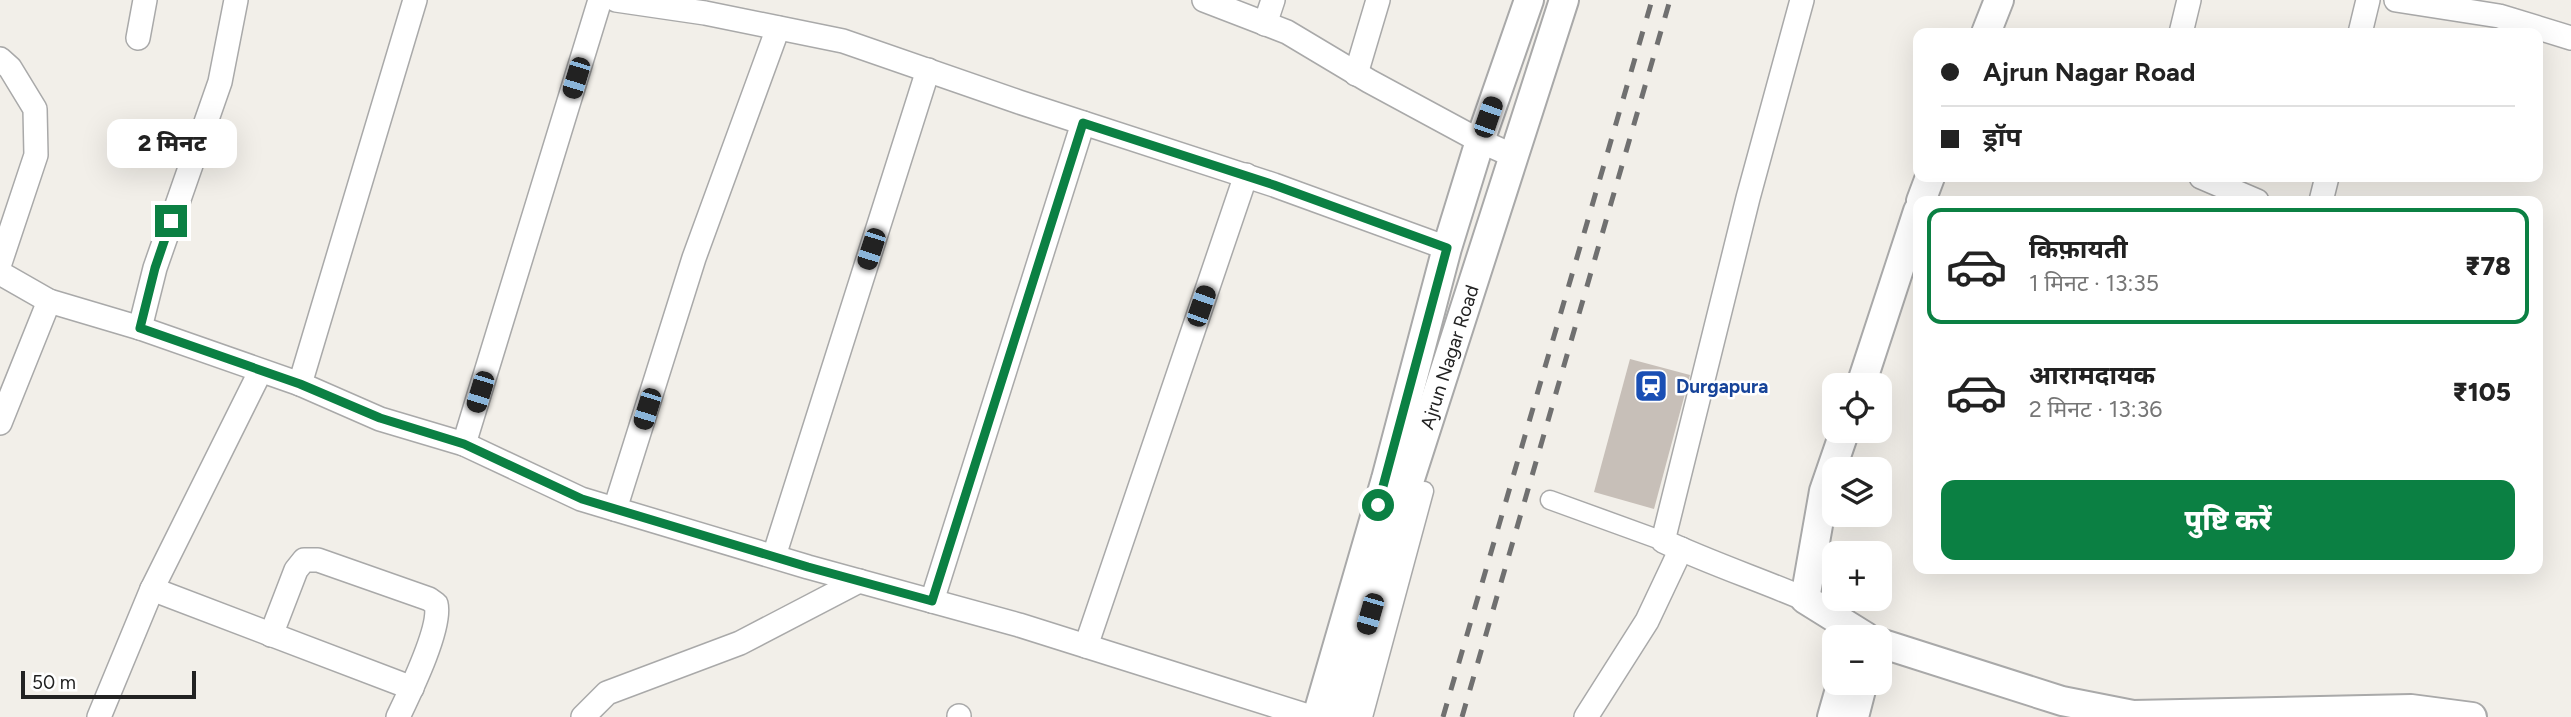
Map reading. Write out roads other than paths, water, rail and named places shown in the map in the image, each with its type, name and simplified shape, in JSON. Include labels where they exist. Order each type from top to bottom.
[{"type":"street","points":[[138,38],[145,0]]},
{"type":"street","points":[[140,328],[155,268],[220,82],[236,0]]},
{"type":"street","points":[[300,384],[415,0]]},
{"type":"street","points":[[464,444],[600,0]]},
{"type":"street","points":[[615,0],[705,13],[843,41],[1246,175],[1447,248]]},
{"type":"street","points":[[1204,0],[1287,32],[1356,74],[1480,141],[1514,156]]},
{"type":"street","points":[[1265,24],[1273,0]]},
{"type":"street","points":[[1356,74],[1378,0]]},
{"type":"street","name":"Ajrun Nagar Road","points":[[1314,717],[1386,479],[1447,248],[1480,141],[1529,0]]},
{"type":"street","name":"Ajrun Nagar Road","points":[[1340,717],[1408,485],[1564,0]]},
{"type":"street","points":[[1586,717],[1647,621],[1672,545],[1748,198],[1802,0]]},
{"type":"street","points":[[1988,28],[1999,0]]},
{"type":"street","points":[[2181,28],[2189,0]]},
{"type":"street","points":[[2361,28],[2368,0]]},
{"type":"street","points":[[2396,0],[2499,16],[2538,28]]},
{"type":"street","points":[[615,509],[694,258],[778,27]]},
{"type":"street","points":[[2543,29],[2571,38]]},
{"type":"street","points":[[0,59],[10,68],[35,109],[36,155],[0,263]]},
{"type":"street","points":[[774,556],[928,70]]},
{"type":"street","points":[[932,601],[1083,123]]},
{"type":"street","points":[[1086,646],[1246,175]]},
{"type":"street","points":[[2213,182],[2245,196]]},
{"type":"street","points":[[1865,373],[1913,226]]},
{"type":"street","points":[[0,273],[49,301],[140,328],[300,384],[380,418],[464,444],[582,499],[1086,646],[1314,717]]},
{"type":"street","points":[[0,423],[49,301]]},
{"type":"street","points":[[102,716],[152,589],[260,372]]},
{"type":"street","points":[[1805,599],[1824,491],[1841,443]]},
{"type":"street","points":[[1363,717],[1429,492],[1386,479]]},
{"type":"street","points":[[1550,500],[1672,545],[1805,599],[1846,625]]},
{"type":"street","points":[[271,635],[296,570],[304,560],[318,560],[415,593],[436,604],[437,619],[412,688],[398,717]]},
{"type":"street","points":[[583,717],[607,693],[740,643],[859,581]]},
{"type":"street","points":[[152,589],[412,688]]},
{"type":"street","points":[[1892,646],[2062,701],[2133,715],[2327,713],[2411,709],[2472,717]]},
{"type":"street","points":[[1832,717],[1838,695]]},
{"type":"street","points":[[1854,717],[1860,695]]},
{"type":"railway","points":[[1443,717],[1652,0]]},
{"type":"railway","points":[[1462,717],[1670,0]]},
{"type":"place","name":"Durgapura","points":[[1651,386]]}]
